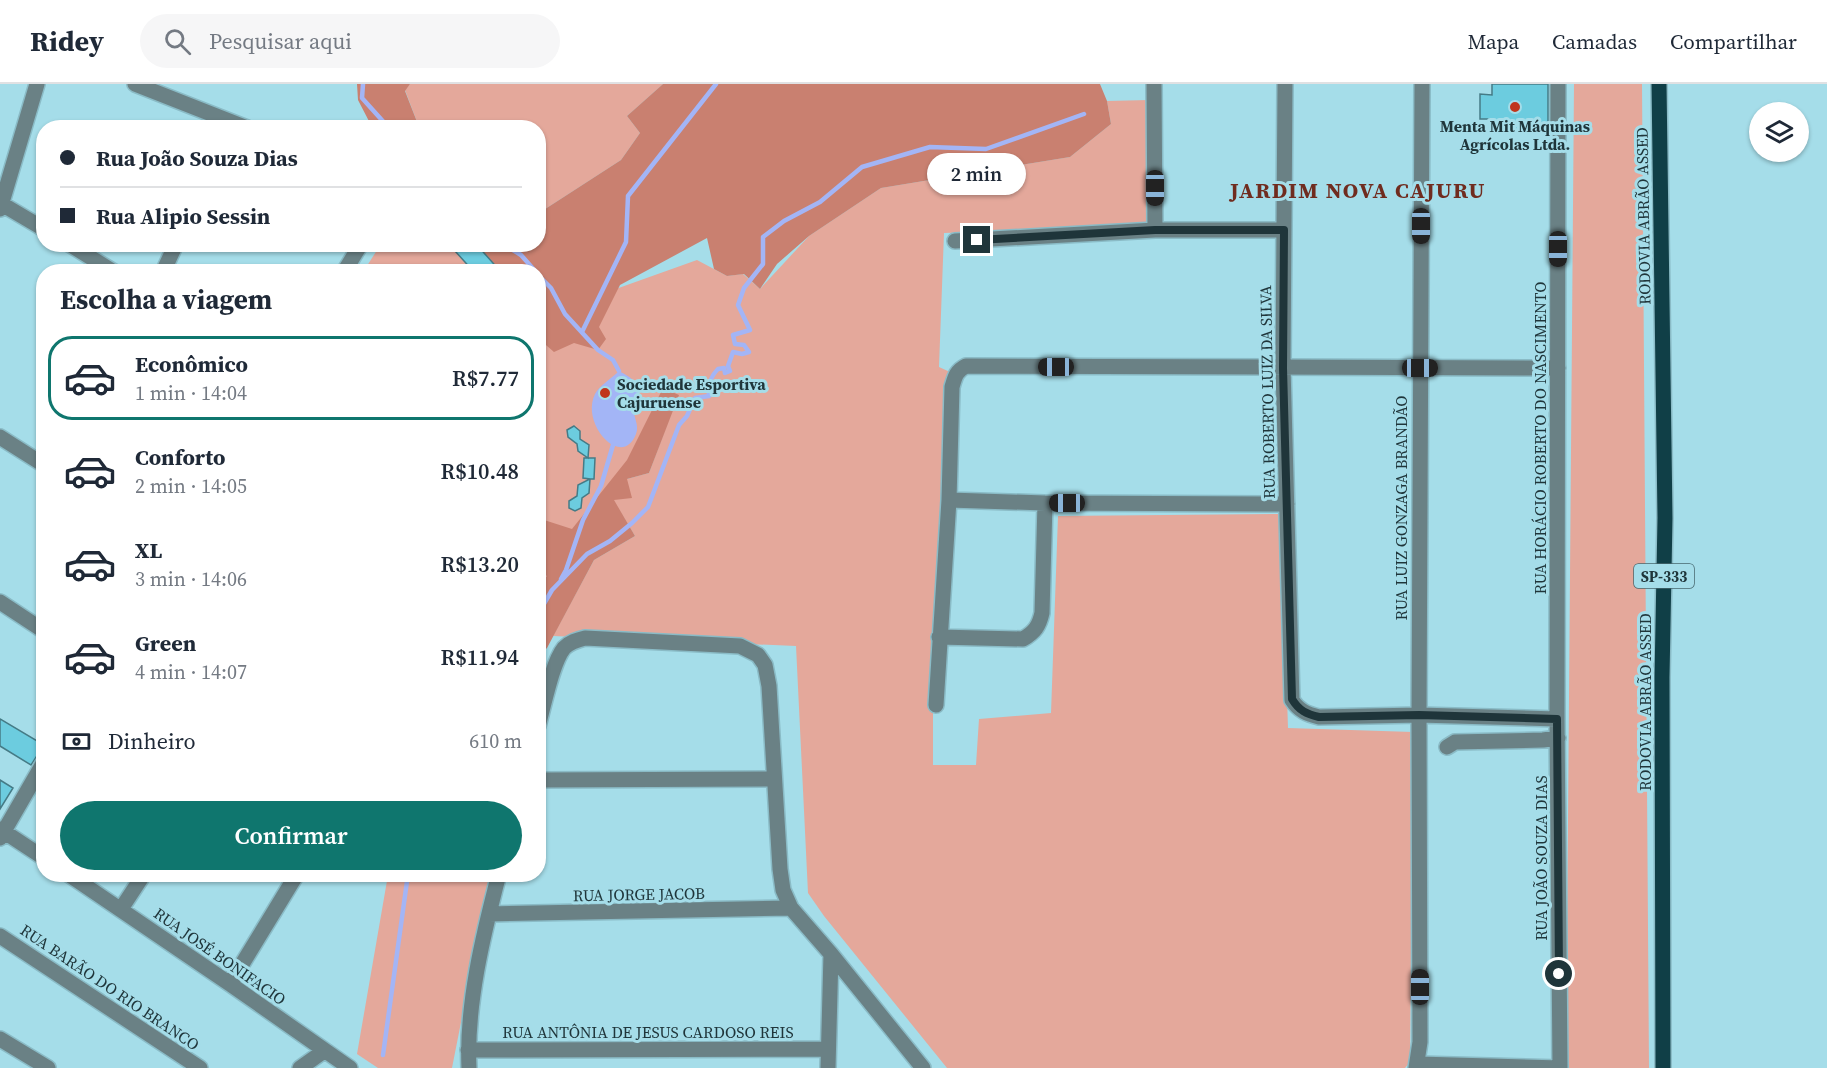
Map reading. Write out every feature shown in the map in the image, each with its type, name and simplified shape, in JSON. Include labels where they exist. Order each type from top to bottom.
[{"type":"main road","name":"RODOVIA ABRÃO ASSED","points":[[1659,84],[1665,518],[1662,677],[1663,1068]]},
{"type":"street","points":[[36,225],[1,205],[37,84]]},
{"type":"street","points":[[135,84],[219,120]]},
{"type":"street","points":[[1154,84],[1155,230]]},
{"type":"street","name":"RUA ROBERTO LUIZ DA SILVA","points":[[1285,84],[1283,368],[1292,699],[1297,707],[1306,714],[1319,717],[1419,715]]},
{"type":"street","name":"RUA LUIZ GONZAGA BRANDÃO","points":[[1417,1066],[1420,1042],[1422,84]]},
{"type":"street","name":"RUA HORÁCIO ROBERTO DO NASCIMENTO","points":[[1557,719],[1558,84]]},
{"type":"street","points":[[955,241],[1155,230],[1284,230]]},
{"type":"street","points":[[82,252],[101,264]]},
{"type":"street","points":[[936,705],[949,500],[952,387],[959,370],[966,366],[1558,368]]},
{"type":"street","points":[[0,437],[36,460]]},
{"type":"street","points":[[949,500],[1045,503],[1287,504]]},
{"type":"street","points":[[939,637],[1023,639],[1032,634],[1039,625],[1042,613],[1045,503]]},
{"type":"street","points":[[0,602],[36,626]]},
{"type":"street","points":[[546,699],[557,661],[564,648],[572,642],[585,638],[740,646],[758,655],[765,664],[769,686],[773,778],[783,890],[791,908],[923,1068]]},
{"type":"street","points":[[1419,715],[1557,719]]},
{"type":"street","name":"RUA JOÃO SOUZA DIAS","points":[[1557,719],[1560,1068]]},
{"type":"street","points":[[1447,747],[1455,742],[1558,738]]},
{"type":"street","points":[[36,775],[1,833],[36,853]]},
{"type":"street","points":[[546,780],[773,778]]},
{"type":"street","name":"RUA JOSÉ BONIFACIO","points":[[81,882],[350,1068]]},
{"type":"street","points":[[121,909],[139,882]]},
{"type":"street","points":[[230,984],[292,882]]},
{"type":"street","points":[[469,1068],[468,1050],[476,980],[497,882]]},
{"type":"street","name":"RUA JORGE JACOB","points":[[489,914],[791,908]]},
{"type":"street","name":"RUA BARÃO DO RIO BRANCO","points":[[0,936],[198,1067]]},
{"type":"street","points":[[828,1068],[831,954]]},
{"type":"street","points":[[0,1039],[48,1068]]},
{"type":"street","name":"RUA ANTÔNIA DE JESUS CARDOSO REIS","points":[[468,1050],[828,1049]]},
{"type":"street","points":[[300,1068],[324,1051]]},
{"type":"street","points":[[1417,1066],[1560,1068]]},
{"type":"shaded area","points":[[357,84],[410,84],[405,91],[416,120],[368,120],[358,100]]},
{"type":"shaded area","points":[[410,84],[663,84],[627,116],[640,133],[621,160],[546,208],[546,120],[416,120],[405,90]]},
{"type":"shaded area","points":[[663,84],[1100,84],[1107,101],[1111,124],[1070,157],[881,188],[809,236],[777,264],[760,289],[744,274],[727,276],[714,269],[707,238],[620,285],[599,327],[606,339],[598,350],[574,343],[554,352],[546,345],[546,264],[494,264],[483,252],[546,252],[546,208],[621,160],[640,133],[627,116]]},
{"type":"shaded area","points":[[1574,84],[1642,84],[1649,1068],[1566,1068]]},
{"type":"shaded area","points":[[1149,100],[1152,214],[1143,227],[944,233],[939,367],[950,372],[933,644],[933,765],[976,765],[979,719],[1051,713],[1058,516],[1281,514],[1288,728],[1413,732],[1410,1062],[1405,1068],[947,1068],[808,893],[796,646],[553,636],[594,560],[635,536],[613,500],[546,595],[546,314],[697,260],[727,276],[743,274],[760,289],[809,236],[881,188],[1070,157],[1111,124],[1107,101]],"holes":[[[678,395],[649,473],[627,479]]]},
{"type":"shaded area","points":[[376,252],[483,252],[494,264],[368,264]]},
{"type":"shaded area","points":[[663,388],[679,395],[649,473],[627,479],[632,498],[614,500],[635,536],[594,560],[546,649],[546,521],[572,529],[627,460]]},
{"type":"shaded area","points":[[387,882],[489,882],[452,1068],[378,1068],[357,1054]]},
{"type":"water","points":[[619,371],[635,382],[639,389],[634,406],[636,434],[630,444],[622,447],[613,445],[605,439],[593,418],[592,406],[597,391]]},
{"type":"building","name":"Menta Mit Máquinas Agrícolas Ltda.","points":[[1492,84],[1548,84],[1548,133],[1493,132],[1492,119],[1480,119],[1480,94],[1492,95]]},
{"type":"building","points":[[456,252],[483,252],[494,264],[467,264]]},
{"type":"building","points":[[574,426],[580,431],[580,439],[589,445],[588,458],[578,451],[577,444],[568,437],[567,430]]},
{"type":"building","points":[[584,458],[595,458],[594,479],[583,478]]},
{"type":"building","points":[[590,479],[589,493],[582,498],[581,508],[575,511],[569,508],[569,501],[577,496],[578,485]]},
{"type":"building","points":[[0,719],[36,740],[36,757],[31,765],[0,746]]},
{"type":"building","points":[[0,780],[13,788],[0,809]]},
{"type":"waterway","points":[[363,84],[362,98],[382,120]]},
{"type":"waterway","points":[[582,332],[626,242],[628,196],[716,84]]},
{"type":"waterway","points":[[546,600],[552,590],[587,554],[610,541],[648,507],[679,425],[687,416],[695,398],[709,396],[710,381],[718,369],[724,368],[725,373],[730,371],[728,366],[733,352],[742,354],[749,352],[744,345],[735,344],[733,335],[750,330],[738,305],[744,288],[763,264],[763,237],[784,221],[820,202],[862,167],[930,147],[986,149],[1084,114]]},
{"type":"waterway","points":[[516,252],[529,264]]},
{"type":"waterway","points":[[546,283],[565,314],[598,350],[613,360],[619,371]]},
{"type":"waterway","points":[[561,579],[583,520],[601,486],[613,445]]},
{"type":"waterway","points":[[383,1055],[407,882]]},
{"type":"place","name":"Menta Mit Máquinas Agrícolas Ltda.","points":[[1515,107]]},
{"type":"place","name":"Sociedade Esportiva Cajuruense","points":[[605,393]]},
{"type":"district","name":"JARDIM NOVA CAJURU","points":[[1358,190]]},
{"type":"route","points":[[977,240],[1155,230],[1284,230],[1283,368],[1292,699],[1297,707],[1306,714],[1319,717],[1419,715],[1557,719],[1559,974]]}]
